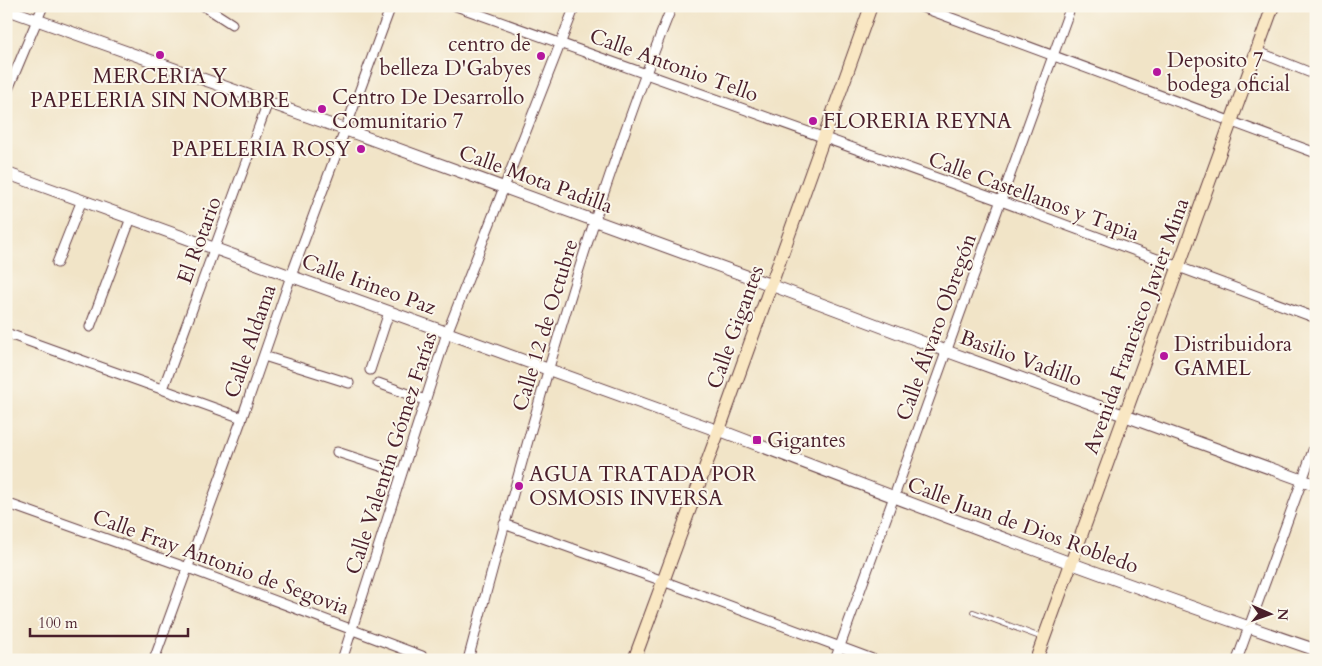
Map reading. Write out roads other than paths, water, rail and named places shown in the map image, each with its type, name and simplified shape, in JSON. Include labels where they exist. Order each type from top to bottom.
[{"type":"main road","name":"Calle Gigantes","points":[[634,660],[719,430],[870,6]]},
{"type":"main road","name":"Avenida Francisco Javier Mina","points":[[1036,660],[1273,6]]},
{"type":"street","points":[[6,94],[43,6]]},
{"type":"street","points":[[204,6],[232,24]]},
{"type":"street","name":"Calle Aldama","points":[[154,660],[242,418],[291,276],[391,6]]},
{"type":"street","name":"Calle Antonio Tello","points":[[456,6],[481,10],[560,44],[824,138]]},
{"type":"street","name":"Calle Valentín Gómez Farías","points":[[342,660],[447,333],[575,6]]},
{"type":"street","name":"Calle 12 de Octubre","points":[[468,660],[547,369],[645,74],[672,6]]},
{"type":"street","points":[[919,6],[1053,54],[1316,153]]},
{"type":"street","name":"Calle Álvaro Obregón","points":[[835,660],[1070,6]]},
{"type":"street","name":"Calle Mota Padilla","points":[[6,9],[504,187],[771,285]]},
{"type":"street","points":[[1256,51],[1316,74]]},
{"type":"street","name":"El Rotario","points":[[164,390],[268,102]]},
{"type":"street","name":"Calle Castellanos y Tapia","points":[[824,138],[1001,201],[1316,318]]},
{"type":"street","name":"Calle Irineo Paz","points":[[6,173],[719,430]]},
{"type":"street","points":[[57,263],[82,200]]},
{"type":"street","points":[[90,327],[131,218]]},
{"type":"street","name":"Basilio Vadillo","points":[[771,285],[946,352],[1316,485]]},
{"type":"street","points":[[370,370],[389,312]]},
{"type":"street","points":[[6,333],[242,418]]},
{"type":"street","points":[[264,356],[349,383]]},
{"type":"street","points":[[378,383],[425,400]]},
{"type":"street","name":"Calle Juan de Dios Robledo","points":[[719,430],[1072,563],[1316,650]]},
{"type":"street","points":[[1237,660],[1316,442]]},
{"type":"street","points":[[337,452],[402,473]]},
{"type":"street","name":"Calle Fray Antonio de Segovia","points":[[6,503],[188,568],[422,656]]},
{"type":"street","points":[[504,524],[875,660]]},
{"type":"lane","points":[[973,612],[1044,638]]},
{"type":"place","name":"MERCERIA Y PAPELERIA SIN NOMBRE","points":[[160,55]]},
{"type":"place","name":"centro de belleza D'Gabyes","points":[[541,56]]},
{"type":"place","name":"Deposito 7 bodega oficial","points":[[1157,72]]},
{"type":"place","name":"Centro De Desarrollo Comunitario 7","points":[[322,109]]},
{"type":"place","name":"FLORERIA REYNA","points":[[813,121]]},
{"type":"place","name":"PAPELERIA ROSY","points":[[361,149]]},
{"type":"place","name":"Distribuidora GAMEL","points":[[1164,356]]},
{"type":"place","name":"Gigantes","points":[[757,440]]},
{"type":"place","name":"AGUA TRATADA POR OSMOSIS INVERSA","points":[[519,486]]}]
